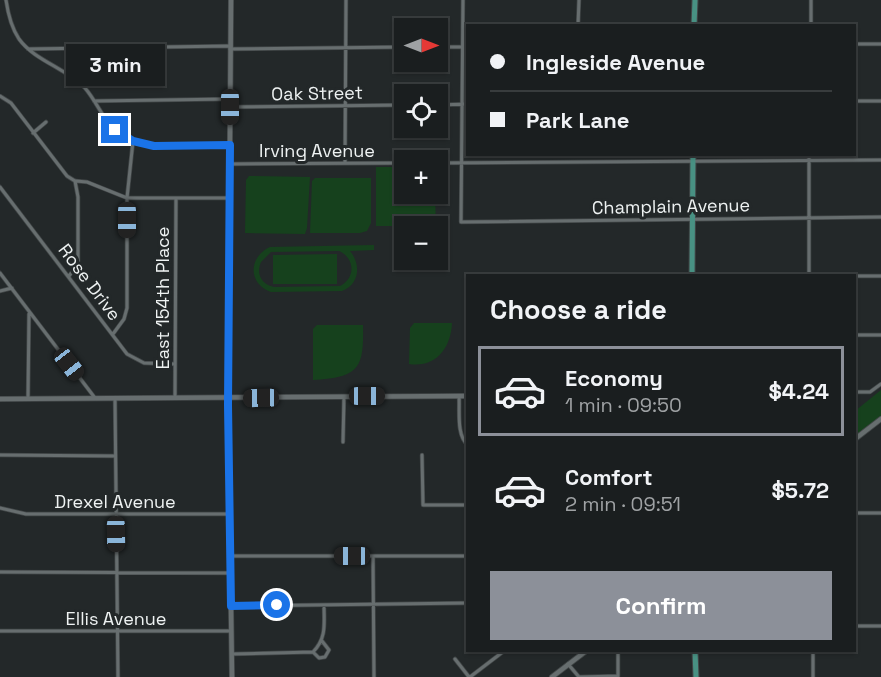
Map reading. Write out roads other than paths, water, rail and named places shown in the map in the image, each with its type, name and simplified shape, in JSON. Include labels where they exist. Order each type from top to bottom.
[{"type":"main road","points":[[694,24],[695,0]]},
{"type":"main road","points":[[692,274],[693,158]]},
{"type":"main road","points":[[695,652],[696,677]]},
{"type":"street","points":[[6,0],[9,18],[18,38],[28,49],[72,77],[84,88],[102,117],[115,130],[133,141],[154,146],[230,145]]},
{"type":"street","points":[[231,0],[228,398],[232,677]]},
{"type":"street","points":[[345,164],[346,0]]},
{"type":"street","points":[[462,163],[463,0]]},
{"type":"street","points":[[578,24],[579,0]]},
{"type":"street","points":[[811,0],[811,24]]},
{"type":"street","points":[[856,44],[881,44]]},
{"type":"street","points":[[28,49],[394,47]]},
{"type":"street","points":[[448,47],[463,47]]},
{"type":"street","points":[[0,96],[11,103],[67,176],[75,182],[87,182],[127,198],[230,198]]},
{"type":"street","points":[[94,101],[230,99]]},
{"type":"street","points":[[856,102],[881,101]]},
{"type":"street","points":[[448,105],[466,104]]},
{"type":"street","name":"Oak Street","points":[[230,107],[394,105]]},
{"type":"street","points":[[33,133],[46,122]]},
{"type":"street","points":[[112,334],[124,319],[127,308],[127,198],[133,141]]},
{"type":"street","points":[[577,156],[577,162]]},
{"type":"street","points":[[809,156],[809,274]]},
{"type":"street","points":[[448,163],[693,158],[881,160]]},
{"type":"street","name":"Irving Avenue","points":[[230,164],[394,163]]},
{"type":"street","name":"Champlain Avenue","points":[[462,163],[461,222],[881,217]]},
{"type":"street","points":[[69,276],[78,264],[78,197],[75,182]]},
{"type":"street","name":"Rose Drive","points":[[0,187],[127,354],[144,363],[175,364]]},
{"type":"street","name":"East 154th Place","points":[[175,398],[176,198]]},
{"type":"street","points":[[0,273],[95,398]]},
{"type":"street","points":[[856,276],[881,276]]},
{"type":"street","points":[[0,291],[12,288]]},
{"type":"street","points":[[28,398],[29,312]]},
{"type":"street","points":[[856,335],[881,335]]},
{"type":"street","points":[[856,392],[870,392],[881,384]]},
{"type":"street","points":[[459,396],[461,433],[466,444]]},
{"type":"street","points":[[0,399],[466,396]]},
{"type":"street","points":[[343,442],[344,397]]},
{"type":"street","points":[[115,398],[118,677]]},
{"type":"street","points":[[856,438],[881,419]]},
{"type":"street","points":[[0,455],[115,456]]},
{"type":"street","points":[[422,455],[423,505],[466,505]]},
{"type":"street","name":"Drexel Avenue","points":[[0,508],[26,514],[230,514]]},
{"type":"street","points":[[856,513],[881,513]]},
{"type":"street","points":[[230,556],[466,556]]},
{"type":"street","points":[[373,556],[374,677]]},
{"type":"street","points":[[0,572],[231,573]]},
{"type":"street","points":[[231,606],[466,603]]},
{"type":"street","points":[[232,654],[313,652],[322,641],[324,605]]},
{"type":"street","points":[[856,626],[881,626]]},
{"type":"street","name":"Ellis Avenue","points":[[0,632],[231,631]]},
{"type":"street","points":[[313,652],[319,658],[325,657],[328,650],[322,641]]},
{"type":"street","points":[[455,659],[470,677],[503,652]]},
{"type":"street","points":[[552,677],[585,652]]},
{"type":"street","points":[[568,664],[579,677],[618,676],[618,652]]},
{"type":"street","points":[[813,652],[813,677]]}]
